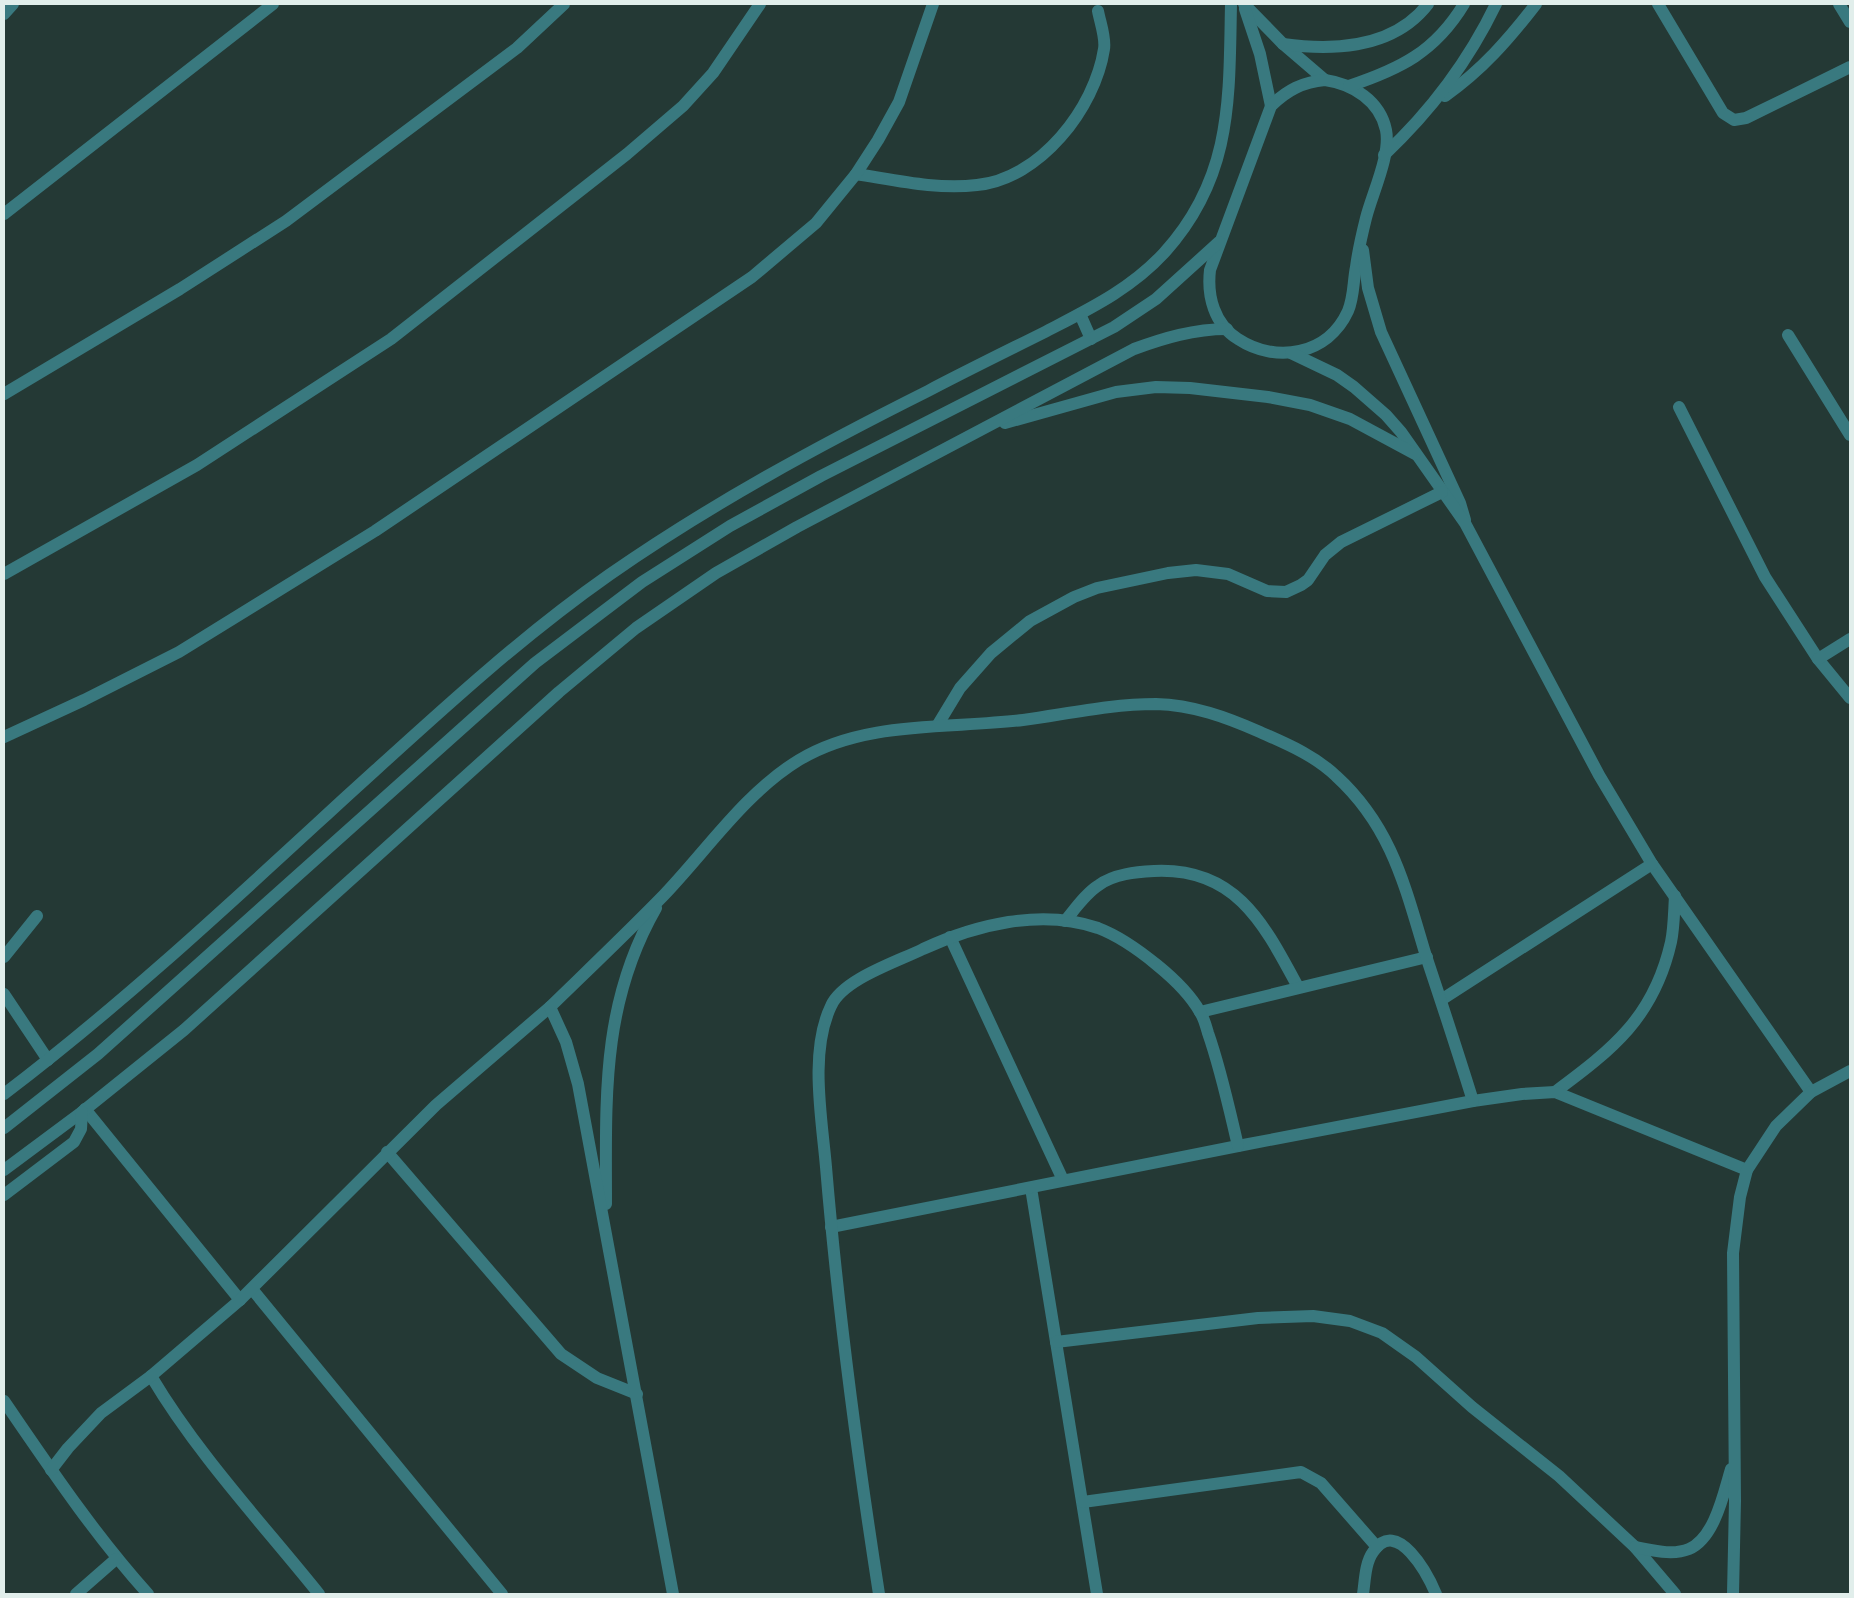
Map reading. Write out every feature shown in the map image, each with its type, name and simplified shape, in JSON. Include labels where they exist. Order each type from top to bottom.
[{"type":"street","points":[[4,14],[13,4]]},
{"type":"street","points":[[4,214],[273,4]]},
{"type":"street","points":[[4,394],[172,294],[286,221],[517,48],[564,4]]},
{"type":"street","points":[[4,574],[197,464],[391,339],[620,160],[683,106],[712,73],[760,4]]},
{"type":"street","points":[[4,737],[84,700],[179,652],[375,531],[752,276],[816,223],[856,174],[899,102],[933,4]]},
{"type":"street","points":[[4,1094],[48,1060],[211,920],[452,698],[505,654],[605,578],[656,542],[766,475],[823,444],[1080,314],[1118,293],[1150,268],[1186,225],[1204,194],[1217,162],[1227,118],[1231,4]]},
{"type":"street","points":[[1244,4],[1283,44],[1325,80]]},
{"type":"street","points":[[1244,4],[1260,54],[1272,106]]},
{"type":"street","points":[[1283,44],[1325,48],[1373,40],[1402,27],[1428,4]]},
{"type":"street","points":[[1384,156],[1434,103],[1469,54],[1496,4]]},
{"type":"street","points":[[1507,41],[1524,4]]},
{"type":"street","points":[[1434,103],[1476,72],[1507,41],[1536,4]]},
{"type":"street","points":[[1658,4],[1723,113],[1734,120],[1746,118],[1850,67]]},
{"type":"street","points":[[1839,4],[1850,22]]},
{"type":"street","points":[[1349,86],[1414,59],[1442,34],[1462,5]]},
{"type":"street","points":[[856,174],[923,184],[978,186],[1020,172],[1056,143],[1094,88],[1105,47],[1098,12]]},
{"type":"street","points":[[1325,80],[1349,86],[1369,100],[1382,119],[1386,131],[1384,156],[1362,233],[1352,300],[1341,323],[1323,341],[1312,347],[1291,353],[1274,353],[1258,349],[1236,338],[1227,329],[1213,308],[1208,283],[1210,270],[1272,106],[1280,97],[1296,87],[1313,81],[1325,80]]},
{"type":"street","points":[[1362,233],[1368,288],[1381,332],[1460,503],[1465,523]]},
{"type":"street","points":[[4,1128],[98,1054],[535,663],[605,608],[685,553],[775,500],[1091,339],[1135,314],[1156,299],[1219,242]]},
{"type":"street","points":[[1080,314],[1091,339]]},
{"type":"street","points":[[4,1170],[84,1111],[184,1030],[559,692],[636,628],[708,578],[756,550],[1134,349],[1180,334],[1208,329],[1227,329]]},
{"type":"street","points":[[1788,335],[1850,435]]},
{"type":"street","points":[[1291,353],[1337,374],[1386,415],[1465,523],[1599,775],[1652,864],[1811,1092]]},
{"type":"street","points":[[980,430],[1116,392],[1156,387],[1190,388],[1268,396],[1310,405],[1350,420],[1417,456]]},
{"type":"street","points":[[1679,406],[1765,577],[1818,659],[1850,698]]},
{"type":"street","points":[[937,726],[960,688],[991,653],[1030,621],[1074,597],[1097,588],[1168,573],[1196,570],[1228,574],[1267,591],[1286,592],[1308,580],[1325,555],[1341,542],[1442,492]]},
{"type":"street","points":[[1818,659],[1850,639]]},
{"type":"street","points":[[51,1470],[68,1448],[101,1414],[151,1376],[240,1300],[442,1099],[550,1007],[664,895],[738,813],[781,772],[800,760],[837,742],[883,732],[1020,720],[1118,705],[1158,704],[1196,708],[1237,720],[1300,749],[1336,776],[1373,820],[1390,846],[1473,1102]]},
{"type":"street","points":[[1441,1000],[1652,864]]},
{"type":"street","points":[[1065,920],[1099,885],[1118,877],[1138,872],[1170,870],[1196,874],[1220,885],[1249,908],[1267,930],[1298,987]]},
{"type":"street","points":[[605,1227],[607,1077],[614,1021],[639,942],[664,895]]},
{"type":"street","points":[[1555,1092],[1605,1054],[1647,1005],[1671,941],[1675,896]]},
{"type":"street","points":[[4,958],[37,916]]},
{"type":"street","points":[[879,1594],[864,1496],[831,1227],[819,1080],[822,1034],[831,1004],[851,984],[950,937],[989,926],[1033,920],[1065,920],[1099,929],[1141,952],[1174,979],[1200,1012],[1214,1049],[1238,1146]]},
{"type":"street","points":[[950,937],[1063,1180]]},
{"type":"street","points":[[1200,1012],[1427,957]]},
{"type":"street","points":[[4,994],[48,1060]]},
{"type":"street","points":[[550,1007],[566,1042],[578,1084],[588,1146],[637,1394],[673,1594]]},
{"type":"street","points":[[1733,1594],[1733,1253],[1740,1197],[1747,1170],[1776,1126],[1811,1092],[1850,1071]]},
{"type":"street","points":[[831,1227],[1238,1146],[1522,1094],[1555,1092],[1747,1170]]},
{"type":"street","points":[[4,1195],[74,1142],[81,1129],[84,1111]]},
{"type":"street","points":[[84,1111],[240,1300]]},
{"type":"street","points":[[387,1152],[561,1354],[597,1378],[637,1394]]},
{"type":"street","points":[[1032,1188],[1097,1594]]},
{"type":"street","points":[[252,1289],[502,1594]]},
{"type":"street","points":[[1056,1342],[1258,1318],[1313,1316],[1350,1321],[1382,1333],[1416,1357],[1472,1408],[1559,1476],[1635,1547],[1675,1594]]},
{"type":"street","points":[[151,1376],[176,1418],[198,1448],[319,1594]]},
{"type":"street","points":[[4,1401],[82,1516],[116,1559],[148,1594]]},
{"type":"street","points":[[1635,1547],[1666,1552],[1689,1549],[1704,1537],[1717,1514],[1734,1457]]},
{"type":"street","points":[[1083,1502],[1301,1472],[1321,1483],[1377,1547]]},
{"type":"street","points":[[1363,1594],[1369,1561],[1377,1547],[1393,1542],[1408,1548],[1429,1576],[1436,1594]]},
{"type":"street","points":[[76,1594],[116,1559]]}]
